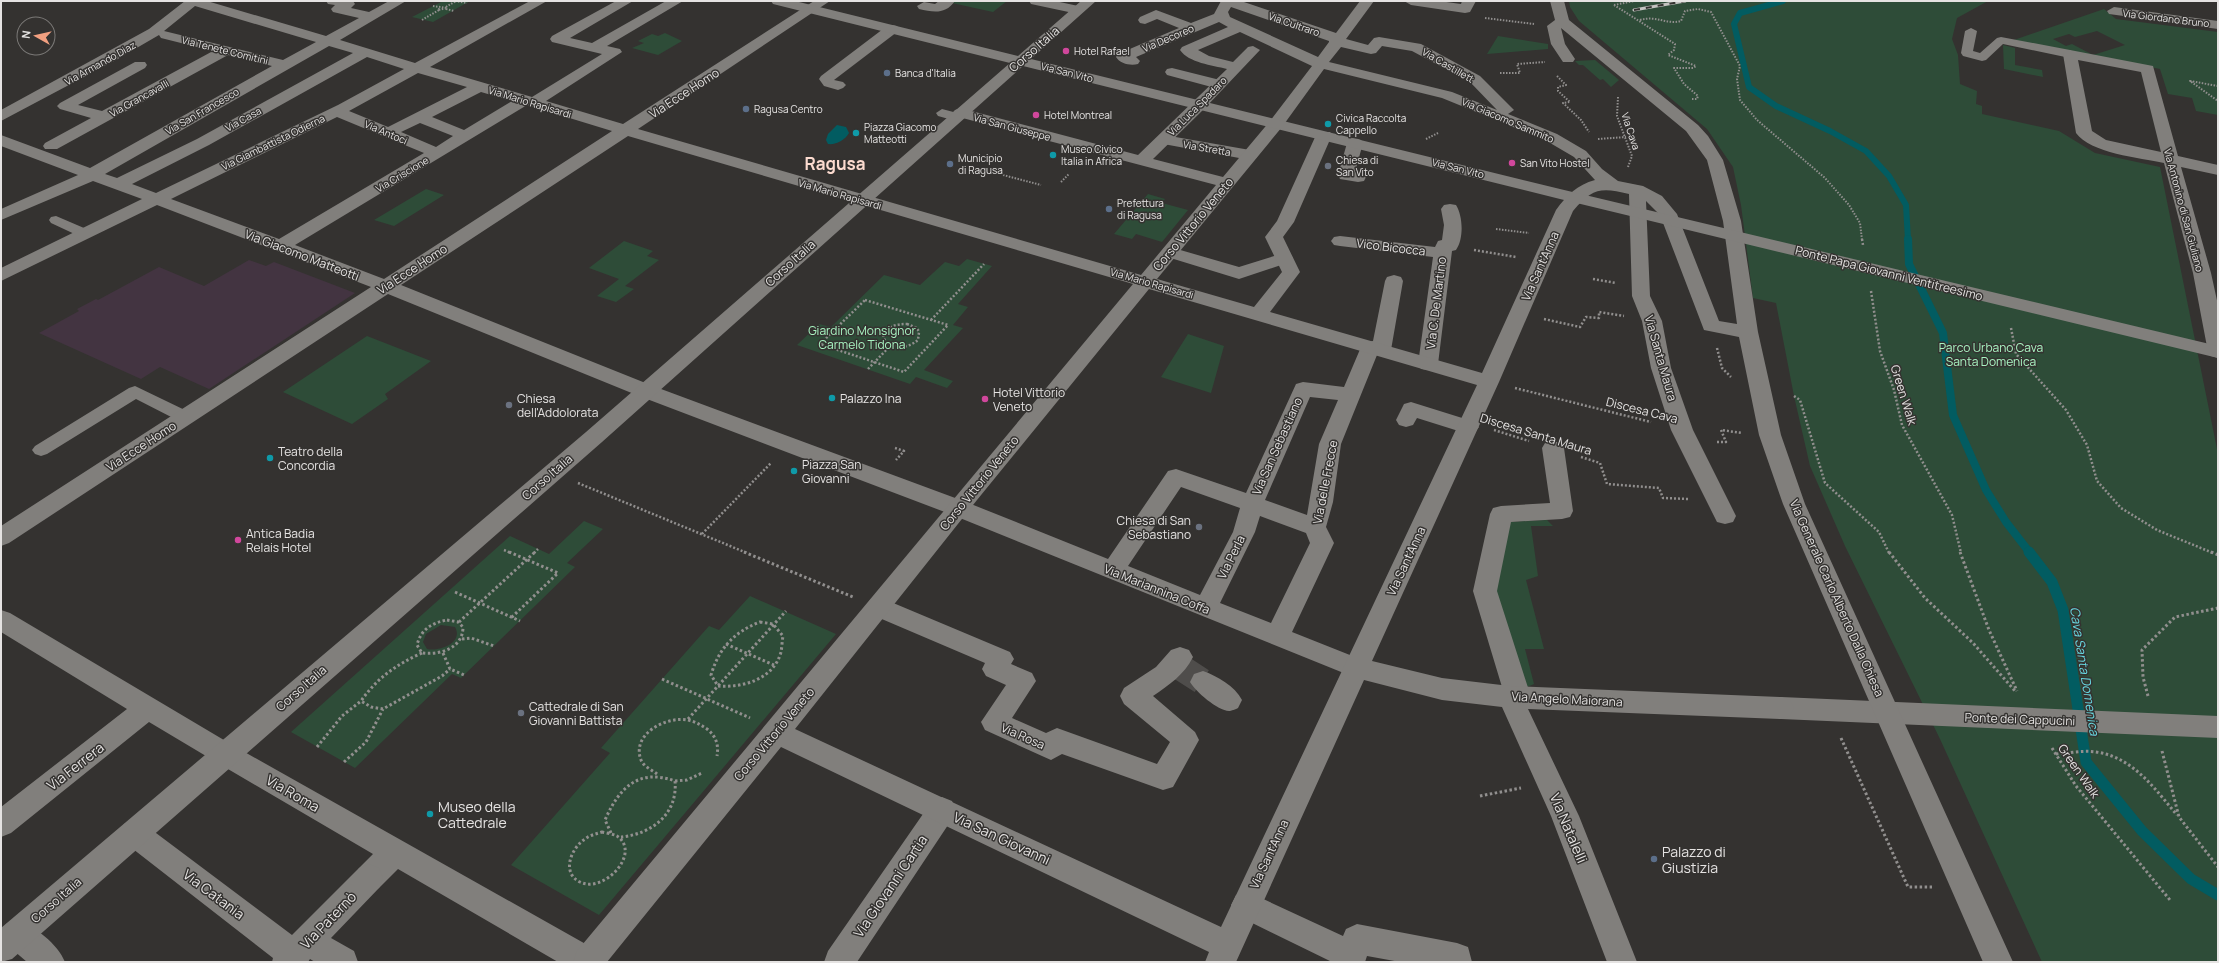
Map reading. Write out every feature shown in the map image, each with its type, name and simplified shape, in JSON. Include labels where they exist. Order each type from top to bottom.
[{"type":"street","name":"Via Mario Rapisardi","points":[[193,1],[626,131],[1489,382]]},
{"type":"street","name":"Via Armando Diaz","points":[[1,116],[142,39],[193,1]]},
{"type":"street","points":[[333,1],[351,3]]},
{"type":"street","name":"Via San Francesco","points":[[1,215],[92,174],[327,40],[400,1]]},
{"type":"street","name":"Via Giambattista Odierna","points":[[1,275],[336,111],[540,1]]},
{"type":"street","points":[[626,1],[557,39],[596,47],[676,1]]},
{"type":"street","name":"Via San Vito","points":[[778,1],[817,5],[892,29],[1560,194]]},
{"type":"street","points":[[924,6],[937,9],[948,1]]},
{"type":"street","points":[[1036,1],[1078,10]]},
{"type":"street","name":"Corso Italia","points":[[9,941],[646,391],[861,200],[953,114],[1020,61],[1089,1]]},
{"type":"street","name":"Corso Vittorio Veneto","points":[[587,962],[765,726],[879,608],[958,508],[1276,124],[1337,40],[1363,1]]},
{"type":"street","points":[[1410,1],[1467,5]]},
{"type":"street","points":[[1557,1],[1559,48],[1568,60]]},
{"type":"street","points":[[351,3],[338,9],[371,17]]},
{"type":"street","name":"Via Ecce Homo","points":[[1,537],[626,131],[817,5]]},
{"type":"street","name":"Via Cultraro","points":[[1226,6],[1337,40]]},
{"type":"street","name":"Via Giacomo Sammito","points":[[1226,6],[1225,20],[1320,64],[1447,96],[1481,108],[1551,137],[1580,154],[1604,179]]},
{"type":"street","name":"Via Decoreo","points":[[1133,61],[1123,56],[1191,28],[1226,6]]},
{"type":"street","name":"Via Giordano Bruno","points":[[2114,11],[2218,25]]},
{"type":"street","points":[[1145,20],[1156,14],[1191,28]]},
{"type":"street","name":"Via Generale Carlo Alberto Dalla Chiesa","points":[[1558,24],[1692,128],[1702,139],[1715,160],[1732,221],[1748,332],[1770,435],[1794,504],[1816,557],[1900,739],[1998,962]]},
{"type":"street","points":[[1236,67],[1204,59],[1187,50],[1240,26]]},
{"type":"street","points":[[838,85],[827,82],[827,77],[892,29]]},
{"type":"street","name":"Via Tenete Comitini","points":[[166,35],[284,65]]},
{"type":"street","name":"Via Castillett","points":[[1337,40],[1371,50],[1379,41],[1416,46],[1475,79],[1506,110]]},
{"type":"street","name":"Via Criscione","points":[[279,247],[466,136],[529,102],[615,52],[596,47]]},
{"type":"street","name":"Via Grancavalli","points":[[51,146],[226,50]]},
{"type":"street","name":"Via Luca Spadaro","points":[[1141,161],[1200,105],[1253,50]]},
{"type":"street","name":"Via Casa","points":[[119,184],[204,142],[366,52]]},
{"type":"street","points":[[2070,54],[2084,134],[2101,144],[2218,170]]},
{"type":"street","name":"Via Antonino di San Giuliano","points":[[2070,54],[2148,69],[2171,160],[2210,275],[2218,352]]},
{"type":"street","points":[[105,117],[65,106],[140,65]]},
{"type":"street","points":[[1172,72],[1219,84]]},
{"type":"street","points":[[388,133],[479,87]]},
{"type":"street","name":"Via Antoci","points":[[336,111],[437,153]]},
{"type":"street","name":"Via San Giuseppe","points":[[953,114],[1227,184]]},
{"type":"street","points":[[419,117],[466,136]]},
{"type":"street","points":[[1258,314],[1291,272],[1274,237],[1285,222],[1324,135]]},
{"type":"street","name":"Via Giacomo Matteotti","points":[[1,140],[119,184],[279,247],[386,286],[646,391],[788,444]]},
{"type":"street","name":"Via Stretta","points":[[1164,140],[1250,156]]},
{"type":"street","points":[[1355,143],[1346,176],[1358,177]]},
{"type":"street","points":[[1604,179],[1637,190],[1656,200],[1668,214],[1711,326],[1748,332]]},
{"type":"street","name":"Via Sant'Anna","points":[[1224,954],[1489,382],[1565,210],[1584,188],[1600,184],[1604,179]]},
{"type":"street","name":"Via Santa Maura","points":[[1637,190],[1641,296],[1652,322],[1662,368],[1682,430],[1721,508]]},
{"type":"street","name":"Ponte Papa Giovanni Ventitreesimo","points":[[1560,194],[2218,352]]},
{"type":"street","points":[[1446,249],[1453,225],[1450,209]]},
{"type":"street","name":"Vico Bicocca","points":[[1340,241],[1446,249]]},
{"type":"street","name":"Via C. De Martino","points":[[1428,364],[1446,249]]},
{"type":"street","points":[[1170,252],[1239,273],[1284,258]]},
{"type":"street","name":"Via delle Frecce","points":[[1277,637],[1322,543],[1315,527],[1322,502],[1330,444],[1351,395],[1376,349],[1394,281]]},
{"type":"street","name":"Via San Sebastiano","points":[[1252,504],[1303,389],[1351,395]]},
{"type":"street","points":[[1406,420],[1411,409],[1469,425]]},
{"type":"street","name":"Via Mariannina Coffa","points":[[788,444],[958,508],[1356,668]]},
{"type":"street","name":"Via Natalelli","points":[[1553,448],[1562,511],[1500,514],[1485,591],[1514,697],[1548,782],[1565,816],[1622,962]]},
{"type":"street","name":"Via San Sebastiano","points":[[1112,571],[1176,477],[1315,527]]},
{"type":"street","name":"Via Perla","points":[[1206,608],[1244,532],[1252,504]]},
{"type":"street","name":"Via Rosa","points":[[879,608],[1001,659],[995,669],[1022,681],[994,722],[1051,748],[1057,740],[1162,778],[1186,740],[1163,718],[1133,696],[1165,674],[1179,662]]},
{"type":"street","name":"Via Roma","points":[[1,620],[224,754],[587,962]]},
{"type":"street","name":"Via Angelo Maiorana","points":[[1356,668],[1442,689],[1514,697],[1846,711]]},
{"type":"street","points":[[1204,682],[1229,700]]},
{"type":"street","name":"Via Ferrera","points":[[1,824],[148,708]]},
{"type":"street","name":"Ponte dei Cappucini","points":[[1846,711],[2218,727]]},
{"type":"street","name":"Via San Giovanni","points":[[765,726],[942,810],[1224,954]]},
{"type":"street","name":"Via Giovanni Cartia","points":[[839,962],[942,810]]},
{"type":"street","name":"Via Catania","points":[[134,833],[296,953],[343,962]]},
{"type":"street","name":"Via Paternò","points":[[296,953],[395,852]]},
{"type":"street","points":[[1246,905],[1351,959],[1357,939],[1457,958],[1457,962]]},
{"type":"street","points":[[9,941],[50,962]]},
{"type":"lane","points":[[1971,30],[1967,53],[1982,57],[2001,40],[2070,54]]},
{"type":"lane","points":[[56,220],[86,234]]},
{"type":"lane","points":[[41,450],[135,392],[185,417]]},
{"type":"path","points":[[422,20],[440,9],[446,8],[456,1],[467,3]]},
{"type":"path","points":[[1634,1],[1614,5],[1640,20],[1675,44],[1674,50],[1668,55],[1673,59],[1692,62],[1696,66],[1693,68],[1674,68],[1684,84],[1698,96],[1697,100],[1690,99]]},
{"type":"path","points":[[1467,5],[1476,17],[1558,24]]},
{"type":"path","points":[[432,6],[440,9]]},
{"type":"path","points":[[446,8],[454,11]]},
{"type":"path","points":[[1640,20],[1655,16],[1669,22],[1678,23],[1685,11],[1690,9],[1703,9],[1711,12],[1740,66],[1738,79],[1740,100],[1757,120],[1825,178],[1850,205],[1860,223],[1864,247]]},
{"type":"path","points":[[1470,76],[1493,72],[1520,73],[1517,64],[1568,60]]},
{"type":"path","points":[[1547,62],[1549,68],[1566,85],[1558,87],[1558,91],[1570,102],[1564,103],[1581,120],[1590,133]]},
{"type":"path","points":[[2218,86],[2190,81],[2218,102]]},
{"type":"path","name":"Via Cava","points":[[1604,179],[1630,166],[1632,153],[1617,117],[1616,106],[1619,92]]},
{"type":"path","points":[[1425,139],[1438,133]]},
{"type":"path","points":[[1594,140],[1626,137]]},
{"type":"path","points":[[1061,182],[1069,174]]},
{"type":"path","points":[[1003,175],[1041,185]]},
{"type":"path","points":[[1496,230],[1553,235]]},
{"type":"path","name":"Via C. De Martino","points":[[1446,249],[1542,262]]},
{"type":"path","points":[[931,320],[984,264]]},
{"type":"path","name":"Green Walk","points":[[1794,396],[1800,400],[1825,483],[1879,532],[1891,557],[1926,598],[1973,643],[2018,695],[1989,630],[1961,554],[1952,515],[1902,425],[1894,390],[1880,351],[1870,286]]},
{"type":"path","points":[[865,300],[931,320],[948,325],[904,372],[820,344],[865,300]]},
{"type":"path","points":[[1519,314],[1580,327],[1586,316],[1599,318],[1599,312],[1652,322]]},
{"type":"path","points":[[868,369],[890,346],[908,346],[918,340],[919,332],[917,328],[907,324],[891,327],[887,330],[883,337],[890,346]]},
{"type":"path","points":[[1711,326],[1722,368],[1732,377]]},
{"type":"path","points":[[2011,328],[2016,354],[2066,410],[2087,445],[2097,481],[2121,508],[2157,530],[2218,555]]},
{"type":"path","name":"Discesa Cava","points":[[1489,382],[1682,430],[1694,430],[1697,440],[1726,442],[1721,430],[1770,435]]},
{"type":"path","name":"Discesa Santa Maura","points":[[1469,425],[1553,448],[1600,463],[1607,484],[1659,488],[1663,498],[1721,508]]},
{"type":"path","points":[[702,534],[788,444]]},
{"type":"path","points":[[589,488],[844,593]]},
{"type":"path","points":[[498,547],[558,573],[511,618]]},
{"type":"path","points":[[459,622],[538,549]]},
{"type":"path","points":[[451,590],[520,621]]},
{"type":"path","points":[[688,719],[786,611]]},
{"type":"path","points":[[454,620],[459,622],[464,630],[462,639],[457,645],[443,654],[428,655],[418,650],[417,639],[426,628],[440,621],[454,620]]},
{"type":"path","points":[[760,622],[773,624],[783,636],[781,653],[774,665],[763,676],[748,684],[730,688],[718,686],[711,675],[715,659],[726,644],[747,626],[760,622]]},
{"type":"path","points":[[462,639],[471,638],[494,646]]},
{"type":"path","points":[[726,644],[774,665]]},
{"type":"path","points":[[317,747],[336,721],[348,709],[361,701],[370,686],[402,662],[422,653]]},
{"type":"path","points":[[443,654],[450,669],[464,675]]},
{"type":"path","points":[[344,762],[366,742],[383,709],[442,676],[450,669]]},
{"type":"path","points":[[662,679],[765,726]]},
{"type":"path","points":[[361,701],[371,707],[383,709]]},
{"type":"path","points":[[708,770],[687,780],[675,781],[657,774],[641,760],[640,749],[643,739],[657,724],[671,719],[688,719],[706,726],[716,737],[719,750],[717,758]]},
{"type":"path","points":[[1841,738],[1908,886],[1932,887]]},
{"type":"path","name":"Green Walk","points":[[2052,747],[2076,786],[2170,900]]},
{"type":"path","points":[[2056,754],[2096,752],[2112,756],[2143,775],[2179,817]]},
{"type":"path","points":[[611,833],[605,820],[610,805],[622,790],[637,779],[657,774]]},
{"type":"path","points":[[620,837],[625,843],[624,860],[611,876],[592,884],[583,883],[575,879],[570,873],[568,865],[576,847],[593,835],[602,832],[611,833],[620,837],[632,837],[660,821],[671,808],[676,793],[675,781]]},
{"type":"path","points":[[1480,796],[1548,782]]},
{"type":"shaded area","points":[[249,260],[266,266],[274,262],[355,293],[209,389],[160,367],[141,379],[39,333],[79,311],[77,309],[96,299],[98,300],[159,267],[204,286]]},
{"type":"green space","points":[[443,1],[470,1],[433,22],[412,17]]},
{"type":"green space","points":[[955,1],[1007,1],[993,12],[952,3]]},
{"type":"green space","name":"Parco Urbano Cava Santa Domenica","points":[[1569,1],[1988,1],[1957,18],[1952,39],[1958,55],[1960,84],[1977,91],[1976,104],[1982,106],[1982,114],[2059,131],[2095,153],[2160,167],[2218,454],[2218,962],[2042,962],[1940,739],[1845,546],[1810,466],[1794,396],[1776,303],[1753,298],[1741,205],[1733,167],[1707,129],[1579,21],[1570,7]]},
{"type":"green space","points":[[2104,9],[2116,19],[2218,32],[2218,115],[2196,111],[2192,98],[2168,94],[2160,69],[2014,40]],"holes":[[[2097,31],[2125,45],[2093,55],[2072,44],[2066,46],[2053,39],[2069,34],[2075,37]]]},
{"type":"green space","points":[[665,33],[682,41],[658,55],[632,48],[644,43],[638,41],[652,34],[658,36]]},
{"type":"green space","points":[[1498,36],[1548,44],[1548,49],[1487,54]]},
{"type":"green space","points":[[2003,45],[2015,48],[2015,65],[2042,70],[2043,77],[2004,69]]},
{"type":"green space","points":[[1595,60],[1619,80],[1611,87],[1603,79],[1600,80],[1583,65],[1579,65],[1575,61]]},
{"type":"green space","points":[[426,189],[444,195],[394,226],[374,220]]},
{"type":"green space","points":[[1148,194],[1165,199],[1162,203],[1188,210],[1162,242],[1136,234],[1132,239],[1114,234]]},
{"type":"green space","points":[[624,241],[653,251],[647,256],[659,260],[625,286],[634,289],[616,302],[597,296],[619,279],[589,268]]},
{"type":"green space","name":"Giardino Monsignor Carmelo Tidona","points":[[967,259],[992,266],[958,304],[968,307],[953,325],[963,328],[924,370],[953,381],[947,388],[916,377],[910,384],[797,345],[819,324],[831,327],[884,275],[920,285],[945,262],[959,266]]},
{"type":"green space","points":[[1188,334],[1224,346],[1211,393],[1161,377]]},
{"type":"green space","points":[[367,336],[431,361],[385,394],[388,399],[352,424],[283,392]]},
{"type":"green space","points":[[1547,520],[1553,526],[1531,526],[1538,576],[1526,580],[1544,649],[1525,649],[1534,684],[1525,688],[1495,590],[1509,522]]},
{"type":"green space","points":[[584,521],[603,529],[567,563],[575,567],[461,678],[452,674],[355,768],[291,732],[510,536],[549,554]],"holes":[[[441,625],[455,627],[457,633],[453,642],[444,648],[432,650],[427,649],[423,642],[426,634]]]},
{"type":"green space","points":[[750,596],[836,634],[599,915],[511,865],[610,753],[601,748],[709,626],[719,630]]},
{"type":"water","points":[[837,125],[846,127],[849,133],[840,142],[828,144],[826,140],[828,134]]},
{"type":"waterway","name":"Cava Santa Domenica","points":[[1783,1],[1740,13],[1734,24],[1749,87],[1776,106],[1830,131],[1866,151],[1889,176],[1906,205],[1908,240]]},
{"type":"waterway","name":"Cava Santa Domenica","points":[[1908,239],[1909,264],[1943,333],[1953,415],[1986,490],[2006,522],[2030,553]]},
{"type":"waterway","name":"Cava Santa Domenica","points":[[2029,552],[2052,582],[2063,610],[2086,762],[2142,831],[2191,879],[2218,895]]},
{"type":"tunnel","points":[[1180,667],[1203,682]]},
{"type":"railway","points":[[1634,10],[1685,1]]},
{"type":"place","name":"Hotel Rafael","points":[[1066,51]]},
{"type":"place","name":"Banca d'Italia","points":[[887,73]]},
{"type":"place","name":"Ragusa Centro","points":[[746,109]]},
{"type":"place","name":"Hotel Montreal","points":[[1036,115]]},
{"type":"place","name":"Civica Raccolta Cappello","points":[[1328,124]]},
{"type":"place","name":"Piazza Giacomo Matteotti","points":[[856,133]]},
{"type":"place","name":"Museo Civico Italia in Africa","points":[[1053,155]]},
{"type":"place","name":"San Vito Hostel","points":[[1512,163]]},
{"type":"place","name":"Municipio di Ragusa","points":[[950,164]]},
{"type":"place","name":"Chiesa di San Vito","points":[[1328,166]]},
{"type":"place","name":"Prefettura di Ragusa","points":[[1109,209]]},
{"type":"place","name":"Palazzo Ina","points":[[832,398]]},
{"type":"place","name":"Hotel Vittorio Veneto","points":[[985,399]]},
{"type":"place","name":"Chiesa dell'Addolorata","points":[[509,405]]},
{"type":"place","name":"Teatro della Concordia","points":[[270,458]]},
{"type":"place","name":"Piazza San Giovanni","points":[[794,471]]},
{"type":"place","name":"Chiesa di San Sebastiano","points":[[1199,527]]},
{"type":"place","name":"Antica Badia Relais Hotel","points":[[238,540]]},
{"type":"place","name":"Cattedrale di San Giovanni Battista","points":[[521,713]]},
{"type":"place","name":"Museo della Cattedrale","points":[[430,814]]},
{"type":"place","name":"Palazzo di Giustizia","points":[[1654,859]]},
{"type":"district","name":"Ragusa","points":[[835,163]]}]
